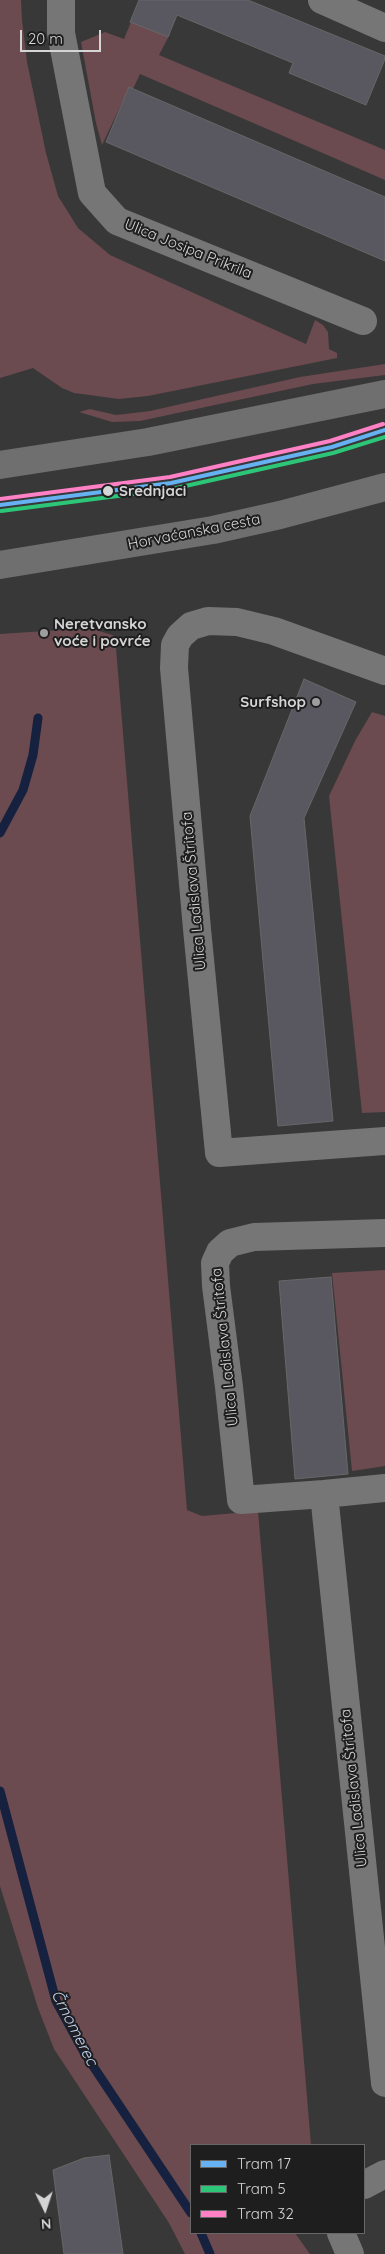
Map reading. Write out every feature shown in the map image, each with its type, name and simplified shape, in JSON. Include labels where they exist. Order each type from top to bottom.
[{"type":"street","name":"Ulica Josipa Prikrila","points":[[61,0],[61,33],[92,193],[117,221],[363,321]]},
{"type":"street","points":[[322,0],[385,28]]},
{"type":"street","points":[[0,465],[148,442],[385,394]]},
{"type":"street","name":"Horvaćanska cesta","points":[[0,565],[213,530],[280,515],[385,487]]},
{"type":"street","name":"Ulica Ladislava Štritofa","points":[[385,671],[274,631],[237,622],[208,621],[190,626],[180,636],[175,645],[174,668],[196,930],[220,1153],[385,1141]]},
{"type":"street","name":"Ulica Ladislava Štritofa","points":[[385,1232],[254,1237],[230,1243],[220,1252],[215,1263],[216,1286],[230,1387],[241,1500],[385,1488]]},
{"type":"street","name":"Ulica Ladislava Štritofa","points":[[324,1494],[385,2083]]},
{"type":"street","points":[[365,2184],[385,2174]]},
{"type":"shaded area","points":[[0,0],[21,0],[27,62],[46,153],[58,196],[78,228],[110,255],[306,344],[315,320],[323,325],[328,332],[329,349],[337,353],[337,358],[148,396],[119,399],[74,393],[62,388],[33,368],[0,378]]},
{"type":"shaded area","points":[[133,17],[170,34],[159,55],[385,150],[385,180],[140,74],[133,89],[129,88],[102,145],[81,42],[105,32],[124,39]]},
{"type":"shaded area","points":[[385,364],[385,375],[313,384],[140,421],[112,422],[79,412],[90,409],[116,415],[150,411],[300,377]]},
{"type":"shaded area","points":[[90,628],[115,636],[187,1510],[202,1516],[258,1511],[311,2144],[190,2144],[190,2234],[296,2234],[310,2254],[185,2254],[169,2223],[54,2049],[38,2008],[0,1886],[0,634]]},
{"type":"shaded area","points":[[372,712],[385,716],[385,1112],[362,1113],[329,796],[355,741]]},
{"type":"shaded area","points":[[385,1270],[385,1466],[352,1471],[332,1273]]},
{"type":"building","points":[[139,0],[248,0],[385,56],[385,59],[366,105],[289,73],[293,63],[177,15],[168,37],[130,22]]},
{"type":"building","points":[[129,87],[385,197],[385,261],[106,142]]},
{"type":"building","points":[[304,679],[356,702],[304,818],[333,1121],[278,1126],[250,816]]},
{"type":"building","points":[[331,1277],[348,1474],[295,1479],[279,1281]]},
{"type":"building","points":[[109,2155],[123,2254],[64,2254],[53,2170],[84,2158]]},
{"type":"waterway","name":"Črnomerec","points":[[0,833],[23,790],[33,755],[38,718]]},
{"type":"waterway","name":"Črnomerec","points":[[0,1791],[56,2001],[85,2054],[190,2212]]},
{"type":"waterway","name":"Črnomerec","points":[[201,2234],[210,2254]]},
{"type":"tram line","name":"32","points":[[0,499],[170,477],[330,441],[383,424]]},
{"type":"tram line","name":"17","points":[[0,505],[171,483],[332,447],[385,430]]},
{"type":"tram line","name":"5","points":[[1,511],[172,489],[333,453],[385,437]]},
{"type":"place","name":"Srednjaci","points":[[108,491]]},
{"type":"place","name":"Neretvansko voće i povrće","points":[[44,633]]},
{"type":"place","name":"Surfshop","points":[[316,702]]}]
